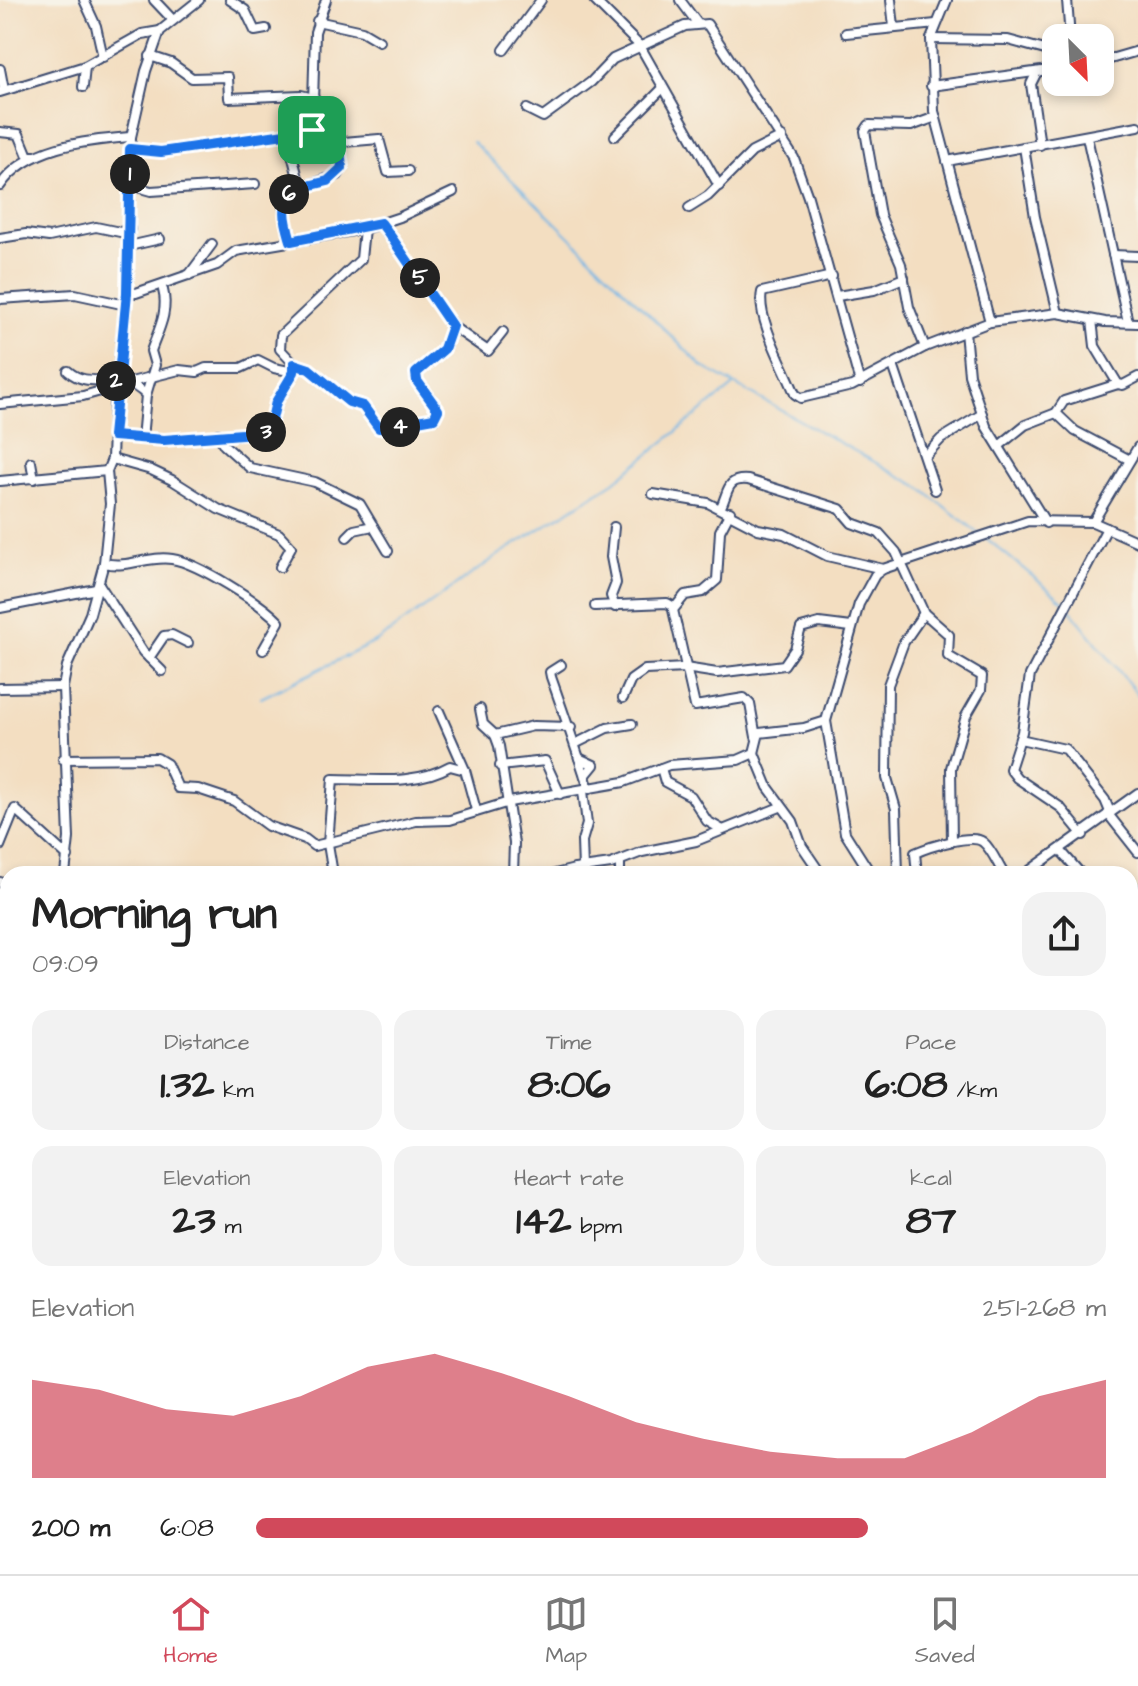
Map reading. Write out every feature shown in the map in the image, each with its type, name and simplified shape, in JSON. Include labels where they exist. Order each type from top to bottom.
[{"type":"street","points":[[84,0],[96,26],[103,57]]},
{"type":"street","points":[[154,0],[172,19]]},
{"type":"street","points":[[66,866],[63,687],[67,666],[104,563],[110,504],[107,471],[112,459],[116,383],[127,293],[131,137],[150,56],[160,31],[199,0]]},
{"type":"street","points":[[230,0],[245,10],[255,31],[266,29]]},
{"type":"street","points":[[326,0],[317,21],[312,130],[315,143],[379,139],[388,172],[408,171]]},
{"type":"street","points":[[594,0],[640,46],[719,186]]},
{"type":"street","points":[[680,0],[698,24]]},
{"type":"street","points":[[891,0],[894,27]]},
{"type":"street","points":[[947,0],[931,39],[931,86],[936,117],[990,322]]},
{"type":"street","points":[[1067,0],[1069,24]]},
{"type":"street","points":[[504,50],[534,13],[538,1]]},
{"type":"street","points":[[317,21],[362,31],[379,41]]},
{"type":"street","points":[[527,109],[543,117],[591,82],[613,59],[698,24],[707,24],[782,137],[802,176],[860,383]]},
{"type":"street","points":[[846,33],[936,24]]},
{"type":"street","points":[[0,69],[2,91],[85,66],[142,34],[160,31]]},
{"type":"street","points":[[931,39],[1008,40],[1042,49]]},
{"type":"street","points":[[1114,58],[1138,51]]},
{"type":"street","points":[[150,56],[171,63],[192,78],[228,77],[229,98],[301,95],[314,98]]},
{"type":"street","points":[[83,87],[85,66]]},
{"type":"street","points":[[931,86],[1042,71]]},
{"type":"street","points":[[1037,72],[1031,84],[1040,145]]},
{"type":"street","points":[[615,136],[662,89]]},
{"type":"street","points":[[925,347],[880,215],[865,131],[874,124],[911,126],[936,117]]},
{"type":"street","points":[[947,161],[1138,126]]},
{"type":"street","points":[[130,149],[161,152],[312,130]]},
{"type":"street","points":[[0,132],[19,134],[28,156],[82,141],[131,137]]},
{"type":"street","points":[[287,134],[299,182],[304,187],[338,175],[341,155],[333,144]]},
{"type":"street","points":[[689,208],[719,186],[737,164],[782,137]]},
{"type":"street","points":[[1087,137],[1128,322]]},
{"type":"street","points":[[1024,147],[1035,217],[1058,313]]},
{"type":"street","points":[[0,186],[14,170],[38,155]]},
{"type":"street","points":[[291,241],[283,206],[299,182]]},
{"type":"street","points":[[130,185],[151,191],[255,184]]},
{"type":"street","points":[[127,293],[217,265],[236,251],[364,229],[453,192]]},
{"type":"street","points":[[381,223],[452,326],[488,351],[503,332]]},
{"type":"street","points":[[0,238],[26,234],[49,237],[96,227],[120,232],[130,229]]},
{"type":"street","points":[[294,368],[280,349],[281,335],[361,259],[364,229]]},
{"type":"street","points":[[129,246],[160,239]]},
{"type":"street","points":[[188,276],[212,244]]},
{"type":"street","points":[[1113,255],[1138,256]]},
{"type":"street","points":[[832,276],[762,292],[760,305],[797,397],[807,398],[860,383],[925,347],[990,322],[1058,313],[1092,320],[1138,323]]},
{"type":"street","points":[[837,296],[874,290],[904,278]]},
{"type":"street","points":[[142,439],[146,395],[155,365],[151,351],[162,326],[163,290]]},
{"type":"street","points":[[0,299],[75,294],[126,305]]},
{"type":"street","points":[[1092,320],[1095,346],[1118,384]]},
{"type":"street","points":[[68,371],[82,380],[116,383],[179,370],[197,372],[206,368],[241,368],[258,360],[274,368],[309,369],[349,402],[363,406],[379,428],[403,426],[434,418],[438,410],[417,381],[416,373],[444,349],[452,326]]},
{"type":"street","points":[[965,331],[969,375],[982,414],[1046,523]]},
{"type":"street","points":[[893,365],[935,490]]},
{"type":"street","points":[[113,436],[142,439],[269,432],[276,402],[294,368]]},
{"type":"street","points":[[999,446],[1025,425],[1056,413],[1064,401],[1123,385],[1138,377]]},
{"type":"street","points":[[131,382],[146,395]]},
{"type":"street","points":[[0,404],[83,396],[116,383]]},
{"type":"street","points":[[1056,413],[1075,431],[1128,459]]},
{"type":"street","points":[[926,456],[941,439],[982,414]]},
{"type":"street","points":[[218,434],[224,445],[250,468],[315,482],[355,501],[388,551]]},
{"type":"street","points":[[1093,522],[1128,459],[1138,447]]},
{"type":"street","points":[[112,459],[151,470],[218,509],[279,534],[291,547],[280,567]]},
{"type":"street","points":[[31,462],[34,479]]},
{"type":"street","points":[[0,481],[107,471]]},
{"type":"street","points":[[721,507],[729,484],[737,479],[786,490],[840,509],[852,523],[879,533],[891,544],[924,613],[949,635],[948,656],[982,676],[981,690],[966,716],[951,768],[952,841]]},
{"type":"street","points":[[653,494],[721,507],[751,526],[784,534],[827,556],[883,569]]},
{"type":"street","points":[[674,607],[685,595],[703,592],[717,580],[720,531],[730,512]]},
{"type":"street","points":[[866,866],[845,833],[826,721],[851,627],[875,575],[900,563],[1028,521],[1093,522],[1138,542]]},
{"type":"street","points":[[347,537],[354,530],[373,526]]},
{"type":"street","points":[[614,527],[611,557],[616,583],[611,596],[615,607]]},
{"type":"street","points":[[1083,835],[1060,807],[1011,773],[1030,675],[1107,528]]},
{"type":"street","points":[[104,563],[125,566],[175,559],[225,582],[279,622],[263,650]]},
{"type":"street","points":[[0,608],[98,586]]},
{"type":"street","points":[[98,586],[149,658],[162,671]]},
{"type":"street","points":[[595,606],[667,603],[674,607]]},
{"type":"street","points":[[674,607],[695,706],[744,698],[750,704],[757,738],[754,753],[780,807],[793,821],[802,846],[816,866]]},
{"type":"street","points":[[898,866],[896,809],[887,778],[888,685],[904,642],[924,613]]},
{"type":"street","points":[[623,698],[631,680],[645,670],[685,668],[717,673],[784,665],[795,649],[801,628],[819,623],[851,627]]},
{"type":"street","points":[[149,658],[164,636],[172,635],[188,643]]},
{"type":"street","points":[[561,665],[550,672],[551,677],[571,727],[585,776],[587,824],[579,866]]},
{"type":"street","points":[[0,688],[63,687]]},
{"type":"street","points":[[480,709],[483,724],[495,735],[509,802],[513,866]]},
{"type":"street","points":[[439,711],[465,770],[476,810]]},
{"type":"street","points":[[757,738],[765,730],[804,728],[826,721]]},
{"type":"street","points":[[575,744],[607,728],[632,724]]},
{"type":"street","points":[[495,735],[533,726],[571,727]]},
{"type":"street","points":[[1020,739],[1065,749],[1105,800],[1109,813],[1138,852]]},
{"type":"street","points":[[63,759],[157,758],[167,764],[178,788],[198,789],[234,801],[281,833],[305,839],[314,846],[416,821],[460,817],[509,802],[586,790],[698,760],[738,760],[754,753]]},
{"type":"street","points":[[579,758],[594,765],[585,776]]},
{"type":"street","points":[[500,766],[545,761],[560,794]]},
{"type":"street","points":[[332,866],[328,844],[333,779],[396,781],[430,777],[450,766],[465,770]]},
{"type":"street","points":[[661,768],[665,782],[691,796],[707,821],[721,829]]},
{"type":"street","points":[[1038,866],[1138,793]]},
{"type":"street","points":[[601,866],[642,852],[696,841],[780,807]]},
{"type":"street","points":[[0,846],[15,809],[68,858]]},
{"type":"street","points":[[916,866],[915,853],[952,841],[981,840],[999,866]]},
{"type":"street","points":[[1061,851],[1074,866]]},
{"type":"waterway","points":[[473,142],[703,367],[918,486],[981,535]]},
{"type":"waterway","points":[[261,698],[377,641],[500,554],[614,482],[733,386]]},
{"type":"waterway","points":[[986,538],[1064,602]]},
{"type":"waterway","points":[[1068,607],[1138,695]]},
{"type":"route","points":[[312,130],[315,143],[333,144],[340,150],[342,168],[338,175],[328,181],[304,187],[299,182],[286,198],[283,206],[291,241],[364,229],[381,223],[452,326],[444,349],[416,373],[417,381],[438,410],[434,418],[379,428],[363,406],[349,402],[309,369],[294,364],[294,372],[286,389],[276,402],[269,432],[164,440],[113,436],[127,293],[130,149],[161,152],[196,144],[312,130]]}]
